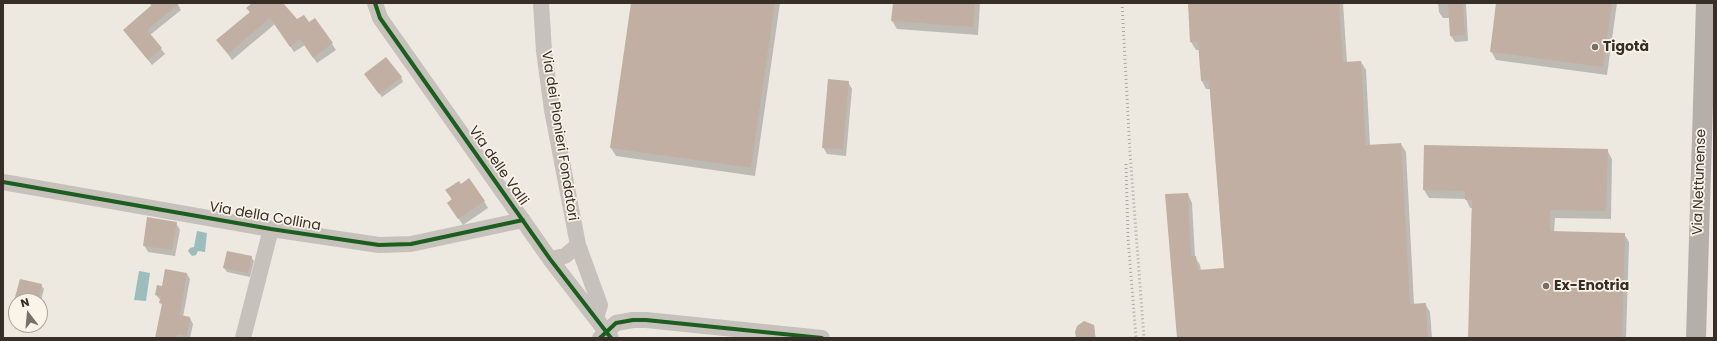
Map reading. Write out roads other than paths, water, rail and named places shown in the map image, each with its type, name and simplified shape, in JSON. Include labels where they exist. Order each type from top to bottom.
[{"type":"main road","name":"Via Nettunense","points":[[1696,338],[1709,34],[1706,3]]},
{"type":"street","name":"Via delle Valli","points":[[366,3],[378,11],[550,259],[596,318],[606,336]]},
{"type":"street","name":"Via dei Pionieri Fondatori","points":[[541,3],[549,92],[578,244],[600,305],[596,318]]},
{"type":"street","name":"Via della Collina","points":[[3,182],[348,242],[388,245],[411,244],[523,220]]},
{"type":"street","points":[[243,338],[271,229]]},
{"type":"street","points":[[550,259],[565,256],[578,244]]},
{"type":"street","points":[[606,336],[616,324],[633,320],[646,320],[822,338]]},
{"type":"water","points":[[197,231],[207,233],[205,252],[198,251],[196,255],[192,256],[188,251],[190,248],[194,247]]},
{"type":"water","points":[[139,271],[150,273],[146,301],[134,300]]},
{"type":"railway","points":[[1122,3],[1130,153],[1144,338]]},
{"type":"railway","points":[[1126,164],[1128,238],[1136,338]]},
{"type":"place","name":"Tigotà","points":[[1595,47]]},
{"type":"place","name":"Ex-Enotria","points":[[1546,286]]}]
